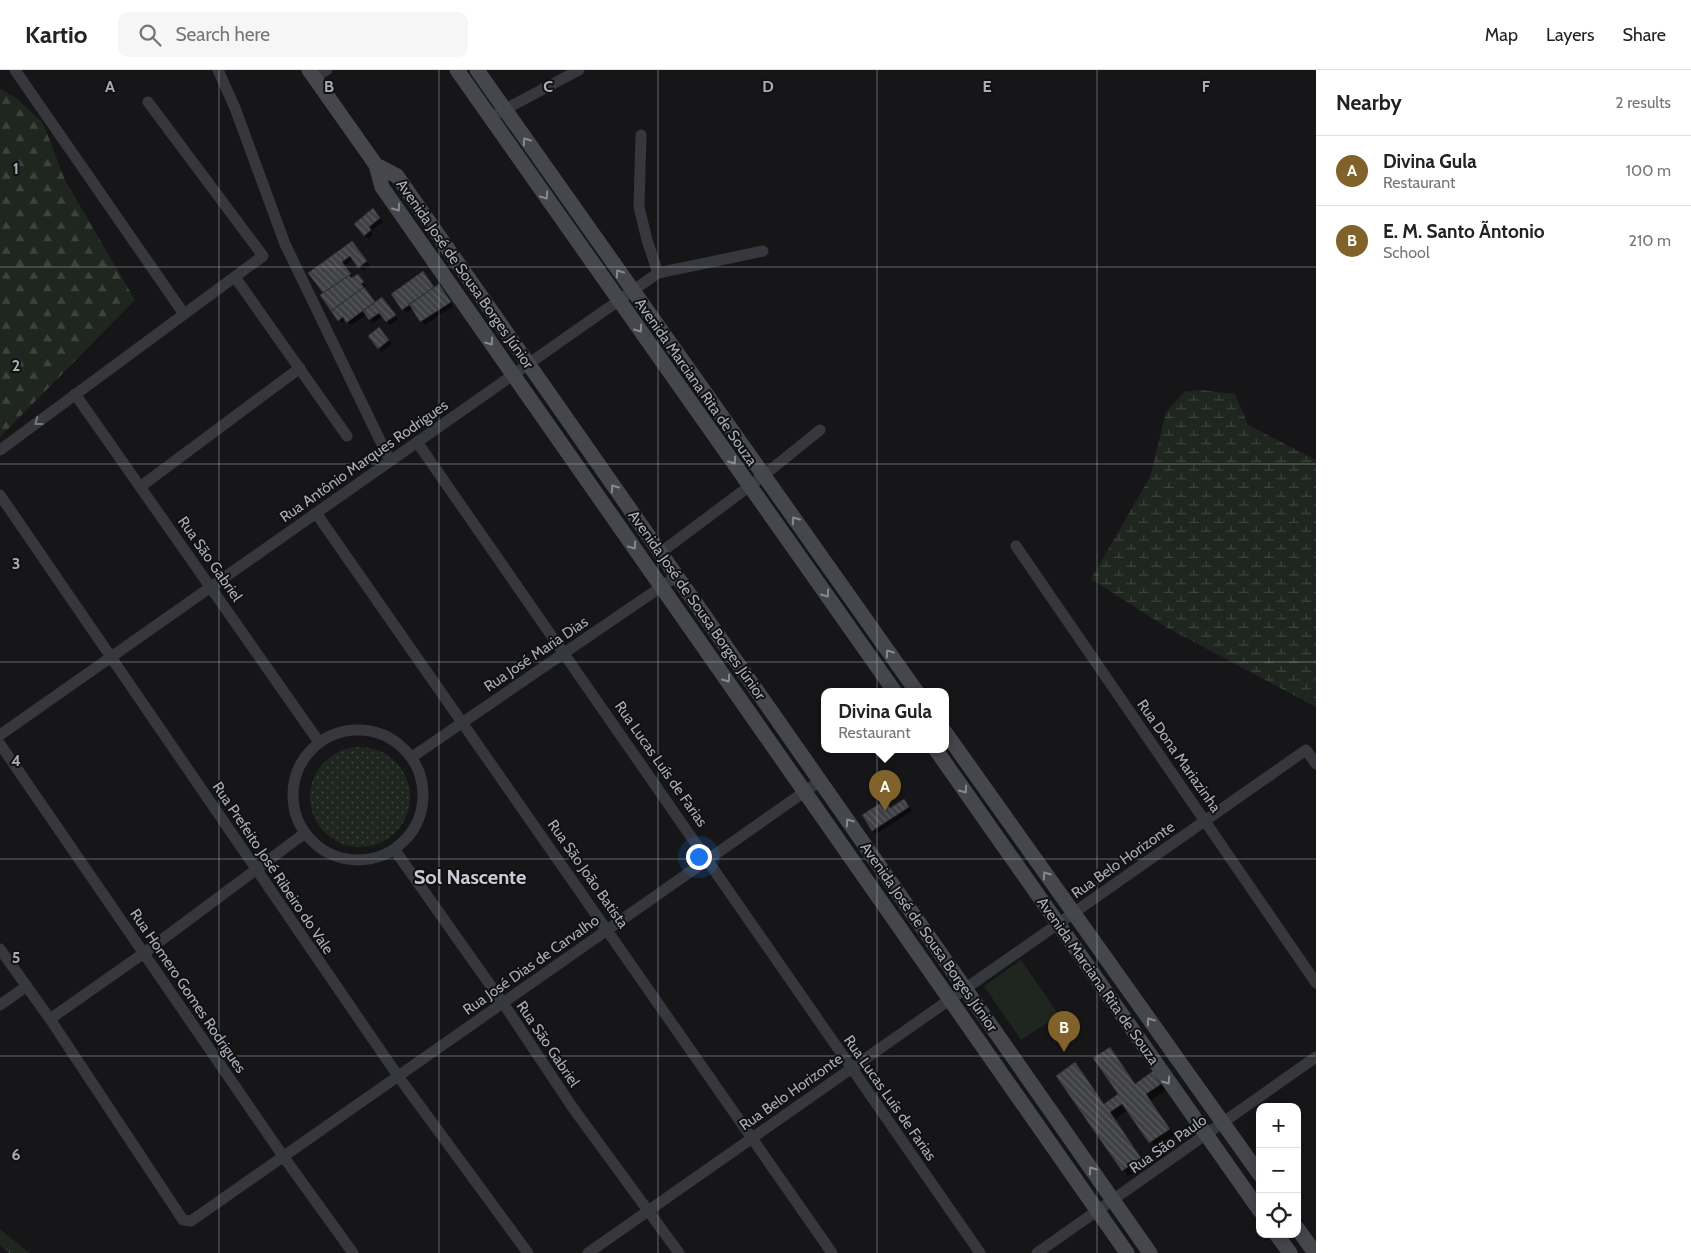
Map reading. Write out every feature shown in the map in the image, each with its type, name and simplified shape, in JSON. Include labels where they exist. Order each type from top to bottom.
[{"type":"street","points":[[15,70],[184,314]]},
{"type":"street","points":[[218,70],[235,108],[285,244],[390,461]]},
{"type":"street","name":"Avenida Marciana Rita de Souza","points":[[457,70],[892,688]]},
{"type":"street","name":"Avenida Marciana Rita de Souza","points":[[477,70],[914,688]]},
{"type":"street","points":[[490,117],[579,70]]},
{"type":"street","points":[[317,72],[376,165]]},
{"type":"street","points":[[0,450],[264,256],[148,102]]},
{"type":"street","points":[[641,136],[639,207],[647,240],[658,272]]},
{"type":"street","name":"Avenida José de Sousa Borges Júnior","points":[[376,165],[397,176],[1150,1253]]},
{"type":"street","name":"Avenida José de Sousa Borges Júnior","points":[[376,165],[382,187],[1127,1253]]},
{"type":"street","name":"Rua Antônio Marques Rodrigues","points":[[0,735],[658,272],[763,250]]},
{"type":"street","points":[[235,276],[347,436]]},
{"type":"street","points":[[140,487],[300,368]]},
{"type":"street","name":"Rua São Gabriel","points":[[75,394],[319,742]]},
{"type":"street","points":[[660,553],[750,486],[820,430]]},
{"type":"street","name":"Rua Lucas Luís de Farias","points":[[417,442],[980,1253]]},
{"type":"street","name":"Rua Prefeito José Ribeiro do Vale","points":[[0,495],[398,1076],[528,1253]]},
{"type":"street","name":"Rua São João Batista","points":[[316,513],[608,929],[832,1253]]},
{"type":"street","name":"Rua Dona Mariazinha","points":[[1016,546],[1206,820],[1316,983]]},
{"type":"street","name":"Rua José Maria Dias","points":[[412,757],[677,576]]},
{"type":"street","points":[[358,729],[385,736],[397,742],[412,757],[421,775],[422,803],[420,817],[410,835],[394,849],[376,857],[356,860],[336,856],[319,847],[305,833],[296,815],[294,801],[296,775],[305,756],[319,742],[338,733],[358,729]]},
{"type":"street","name":"Avenida Marciana Rita de Souza","points":[[949,738],[1256,1169]]},
{"type":"street","name":"Rua Homero Gomes Rodrigues","points":[[0,744],[283,1156],[353,1253]]},
{"type":"street","name":"Rua Belo Horizonte","points":[[588,1253],[1306,750],[1316,764]]},
{"type":"street","name":"Avenida Marciana Rita de Souza","points":[[938,753],[1256,1205]]},
{"type":"street","name":"Rua José Dias de Carvalho","points":[[0,949],[50,1019],[183,1220],[191,1221],[820,781]]},
{"type":"street","points":[[50,1019],[144,953],[305,833]]},
{"type":"street","name":"Rua São Gabriel","points":[[394,849],[503,1003],[573,1108],[679,1253]]},
{"type":"street","points":[[1106,993],[1121,980]]},
{"type":"street","points":[[0,1004],[27,986]]},
{"type":"street","name":"Rua São Paulo","points":[[1037,1253],[1316,1057]]},
{"type":"street","points":[[1301,1234],[1315,1253]]},
{"type":"street","points":[[1279,1238],[1290,1253]]},
{"type":"green space","points":[[0,89],[16,98],[43,123],[65,180],[135,300],[0,437]]},
{"type":"green space","points":[[1200,390],[1235,394],[1248,425],[1316,460],[1316,707],[1166,627],[1091,579],[1150,477],[1166,412],[1184,392]]},
{"type":"green space","points":[[360,747],[370,748],[388,755],[402,769],[409,787],[409,807],[402,825],[388,839],[370,846],[360,847],[350,846],[332,839],[318,825],[311,807],[310,797],[311,787],[318,769],[332,755],[350,748]]},
{"type":"green space","points":[[1021,960],[1059,1015],[1021,1040],[984,986]]},
{"type":"green space","points":[[0,1229],[29,1253],[9,1253],[0,1245]]},
{"type":"building","points":[[373,208],[380,218],[369,227],[371,230],[364,236],[354,224]]},
{"type":"building","points":[[352,241],[367,261],[358,268],[350,256],[342,262],[351,274],[323,293],[308,273]]},
{"type":"building","points":[[423,271],[434,287],[402,310],[391,294]]},
{"type":"building","points":[[358,274],[364,282],[361,284],[364,287],[331,311],[320,295],[349,275],[351,278]]},
{"type":"building","points":[[439,284],[451,302],[420,322],[409,304]]},
{"type":"building","points":[[364,287],[375,302],[346,323],[343,317],[338,321],[331,311]]},
{"type":"building","points":[[382,297],[396,315],[386,322],[379,313],[369,320],[363,311]]},
{"type":"building","points":[[379,327],[389,340],[378,349],[368,336]]},
{"type":"building","points":[[904,799],[909,807],[872,831],[862,815],[885,800],[890,808]]},
{"type":"building","points":[[1110,1047],[1135,1084],[1153,1071],[1161,1084],[1146,1094],[1170,1129],[1149,1143],[1122,1104],[1110,1112],[1141,1158],[1122,1171],[1056,1076],[1075,1062],[1104,1104],[1118,1094],[1093,1058]]},
{"type":"place","name":"Divina Gula","points":[[885,811]]},
{"type":"place","name":"E. M. Santo Ãntonio","points":[[1064,1052]]},
{"type":"district","name":"Sol Nascente","points":[[470,877]]}]
